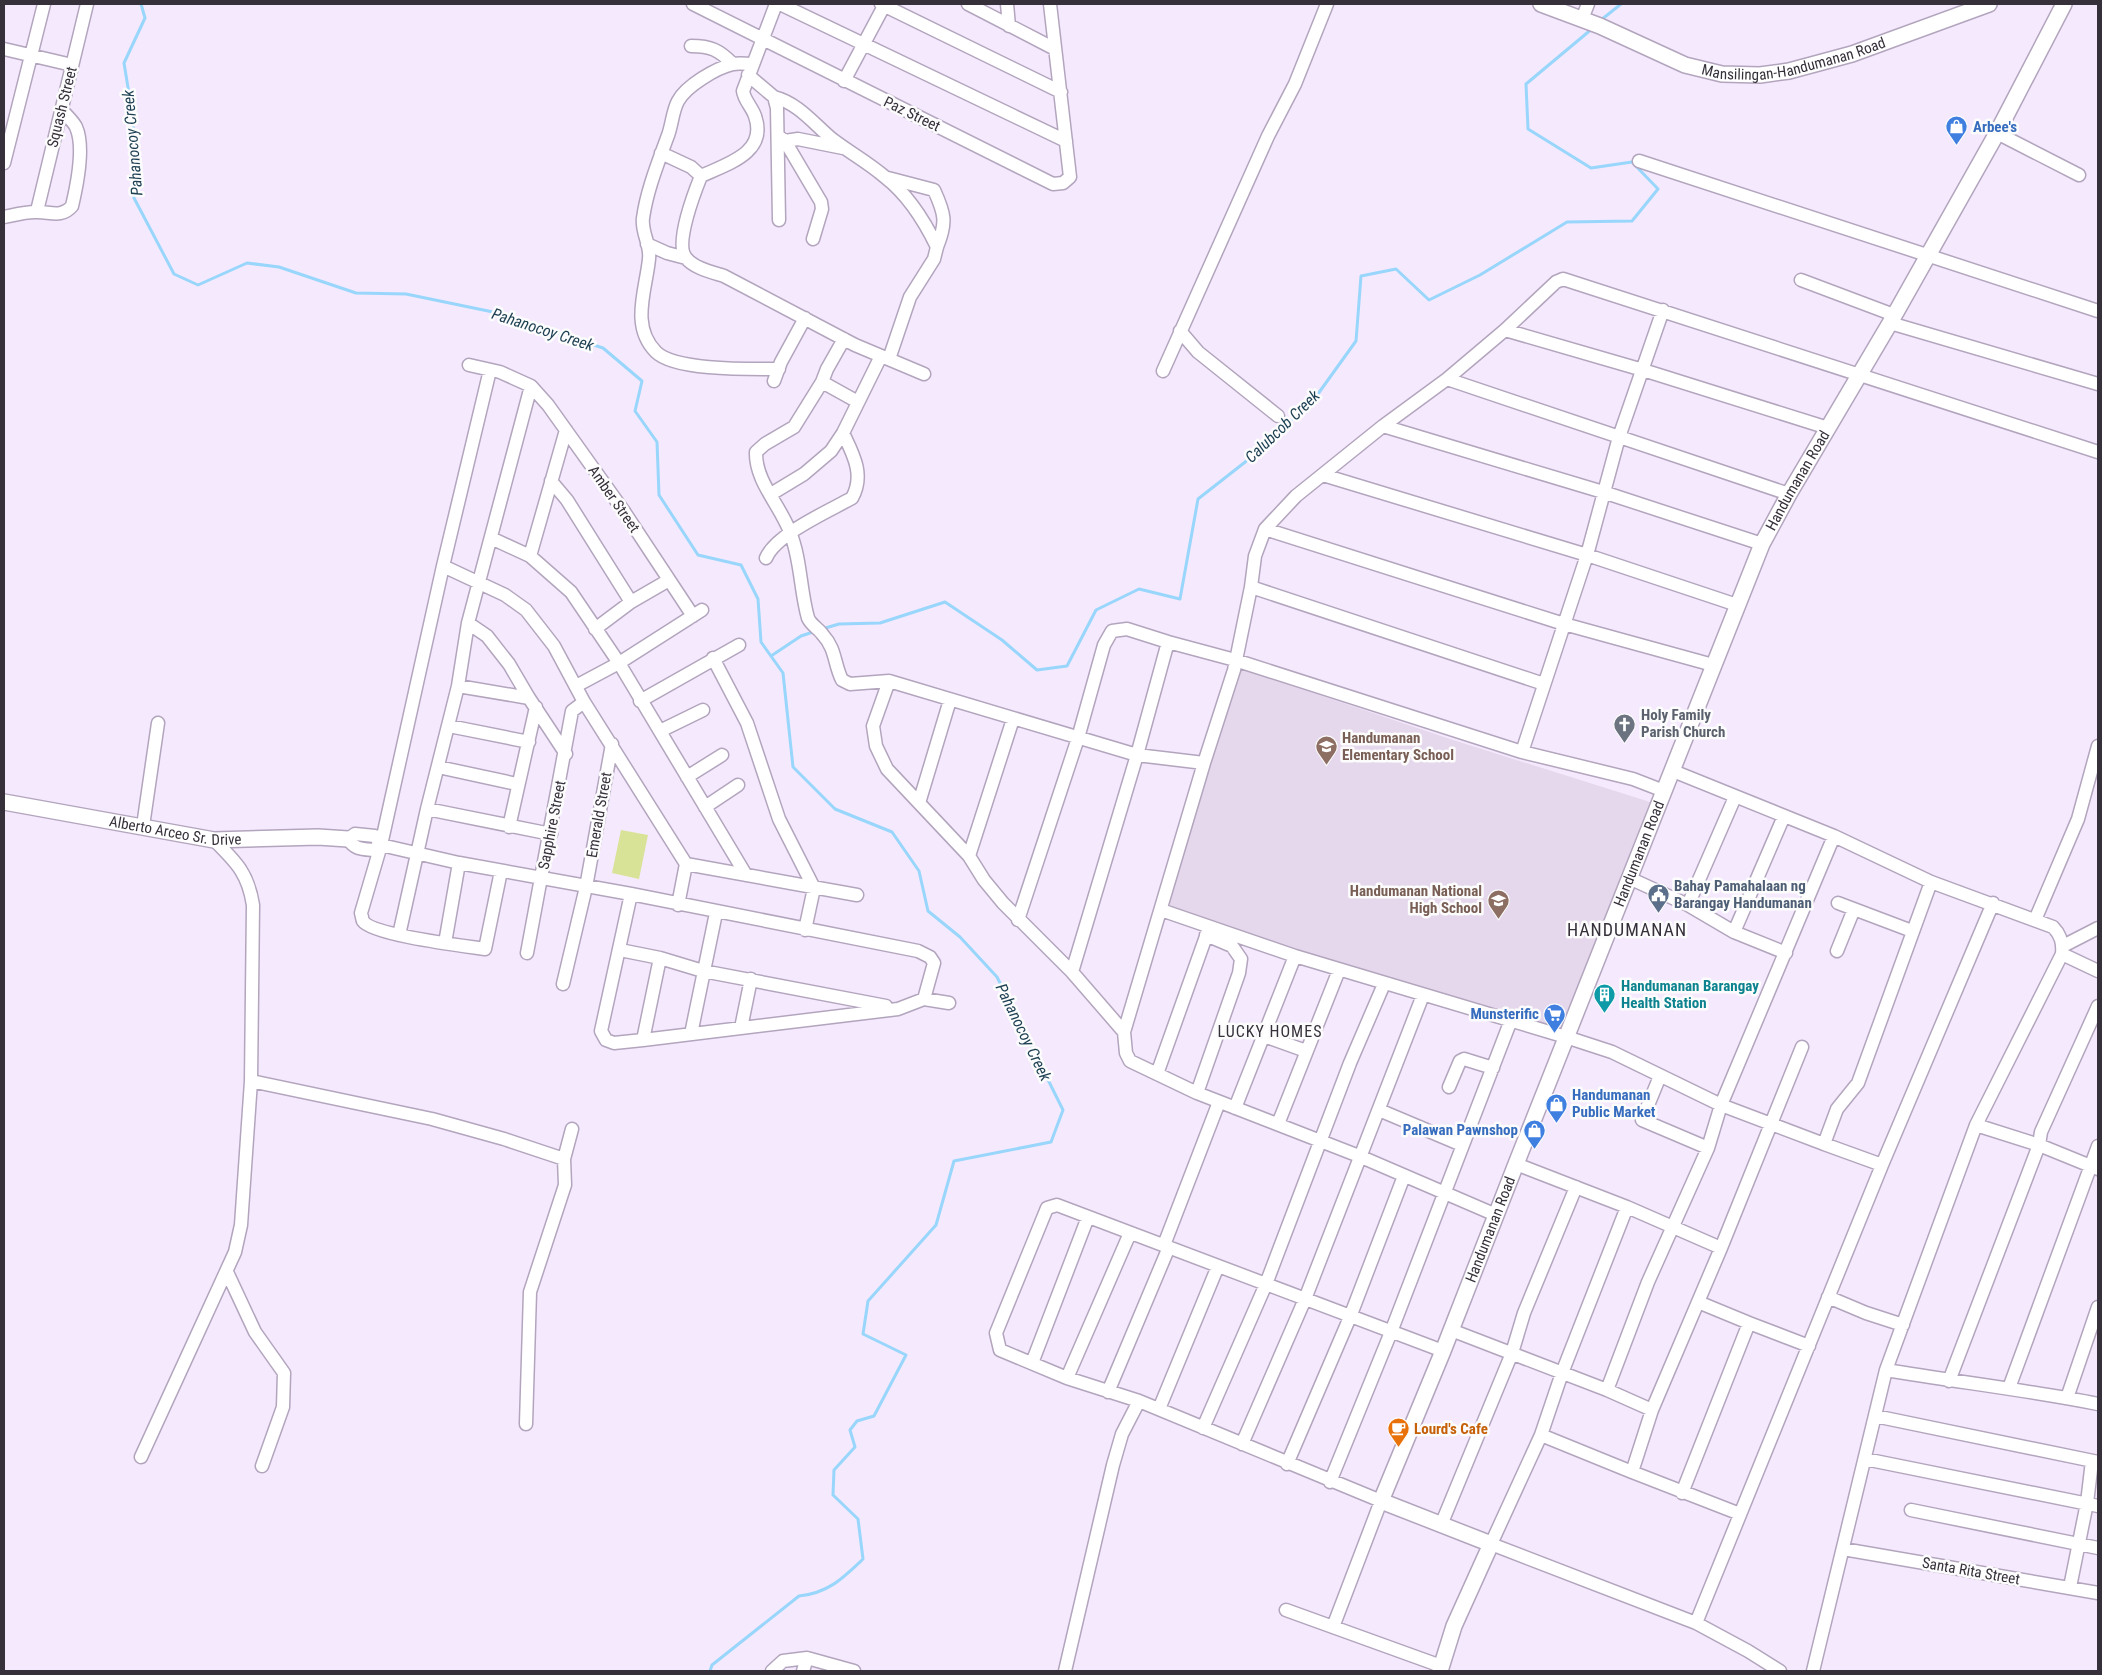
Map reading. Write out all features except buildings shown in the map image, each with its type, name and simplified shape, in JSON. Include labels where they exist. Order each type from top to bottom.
[{"type":"street","points":[[4,163],[44,4]]},
{"type":"street","name":"Squash Street","points":[[37,211],[88,4]]},
{"type":"street","name":"Paz Street","points":[[694,4],[763,37],[844,81],[1053,184],[1063,184],[1070,177],[1066,141]]},
{"type":"street","points":[[686,258],[683,253],[683,239],[687,216],[701,176],[748,152],[754,144],[755,116],[743,91],[776,4]]},
{"type":"street","points":[[780,4],[1066,141]]},
{"type":"street","points":[[844,81],[883,4],[1060,92]]},
{"type":"street","points":[[968,4],[1055,49]]},
{"type":"street","points":[[1007,4],[1009,26]]},
{"type":"street","points":[[1050,4],[1066,141]]},
{"type":"street","points":[[1163,371],[1268,136],[1295,84],[1327,4]]},
{"type":"street","name":"Mansilingan-Handumanan Road","points":[[1541,4],[1600,26],[1685,65],[1722,74],[1774,75],[1867,49],[1989,4]]},
{"type":"street","points":[[1583,19],[1588,4]]},
{"type":"street","name":"Handumanan Road","points":[[1381,1502],[1443,1351],[1762,544],[1997,133],[2064,4]]},
{"type":"street","points":[[691,46],[708,46],[723,54],[733,64],[750,70],[774,97],[781,138],[779,220]]},
{"type":"street","points":[[4,49],[72,64]]},
{"type":"street","points":[[733,64],[690,86],[677,102],[668,138],[660,153],[643,218],[643,232],[650,256],[641,305],[641,326],[646,341],[657,353],[673,361],[697,366],[779,369]]},
{"type":"street","points":[[774,97],[786,100],[846,149],[886,177],[918,214],[937,248]]},
{"type":"street","points":[[4,217],[37,211],[57,214],[68,212],[72,206],[80,149],[79,136],[75,125],[61,109]]},
{"type":"street","points":[[1997,133],[2079,175]]},
{"type":"street","points":[[781,138],[798,139],[846,149]]},
{"type":"street","points":[[781,138],[821,202],[822,209],[813,240]]},
{"type":"street","points":[[660,153],[691,167],[701,176]]},
{"type":"street","points":[[1640,161],[2098,311]]},
{"type":"street","points":[[771,494],[819,463],[831,451],[843,433],[858,402],[885,358],[910,298],[934,258],[942,236],[944,212],[934,190],[886,177]]},
{"type":"street","points":[[647,244],[667,253],[686,258],[708,272],[724,276],[844,339],[924,374]]},
{"type":"street","points":[[1496,1215],[1360,1156],[1319,1142],[1197,1093],[1130,1061],[1126,1053],[1124,1032],[1234,670],[1251,586],[1255,556],[1265,529],[1296,496],[1383,426],[1447,379],[1556,282],[1563,279],[2098,452]]},
{"type":"street","points":[[1801,280],[1892,319],[2098,384]]},
{"type":"street","points":[[1522,752],[1587,555],[1619,437],[1644,370],[1663,310]]},
{"type":"street","points":[[774,381],[805,318]]},
{"type":"street","points":[[1504,330],[1644,370],[1828,428]]},
{"type":"street","points":[[1180,332],[1198,352],[1278,416]]},
{"type":"street","points":[[844,339],[822,382],[794,427],[765,444],[756,452],[756,464],[763,482],[778,505],[791,533],[809,621],[824,635],[834,651],[838,672],[842,680],[850,684],[876,680],[889,681],[1137,755],[1204,764]]},
{"type":"street","points":[[399,935],[427,809],[458,686],[468,623],[530,386],[490,370],[469,365]]},
{"type":"street","points":[[490,370],[443,566],[381,845],[361,913],[363,921],[369,926],[399,935],[485,950],[501,871]]},
{"type":"street","points":[[1447,379],[1789,494]]},
{"type":"street","points":[[822,382],[858,402]]},
{"type":"street","name":"Amber Street","points":[[530,386],[548,405],[670,580],[697,613],[619,662]]},
{"type":"street","points":[[1383,426],[1603,492],[1762,544]]},
{"type":"street","points":[[530,556],[566,430]]},
{"type":"street","points":[[766,558],[770,548],[791,533],[852,498],[858,488],[859,478],[854,458],[843,433]]},
{"type":"street","points":[[1323,475],[1587,555],[1737,604]]},
{"type":"street","points":[[552,481],[567,500],[632,602]]},
{"type":"street","points":[[1265,529],[1564,624],[1714,665]]},
{"type":"street","points":[[491,538],[530,556],[571,592],[619,662],[640,701],[746,875]]},
{"type":"street","points":[[443,566],[505,594],[526,610],[554,646],[584,702],[686,864],[678,905]]},
{"type":"street","points":[[595,629],[632,602],[670,580]]},
{"type":"street","points":[[1251,586],[1544,684]]},
{"type":"street","points":[[468,623],[487,636],[496,646],[566,754]]},
{"type":"street","points":[[1018,920],[1078,738],[1104,645],[1112,631],[1127,629],[1235,660],[1522,752],[1633,779],[1664,791]]},
{"type":"street","points":[[1072,972],[1137,755],[1168,642]]},
{"type":"street","points":[[640,701],[739,645]]},
{"type":"street","points":[[713,658],[746,723],[779,819],[814,888],[805,930]]},
{"type":"street","points":[[576,686],[619,662]]},
{"type":"street","points":[[889,681],[873,726],[876,746],[887,769],[969,856],[984,880],[1018,920],[1072,972],[1124,1032]]},
{"type":"street","points":[[458,686],[532,702]]},
{"type":"street","points":[[919,804],[950,700]]},
{"type":"street","points":[[508,827],[517,784],[529,742],[532,702]]},
{"type":"street","name":"Sapphire Street","points":[[527,953],[566,754],[572,712],[584,702]]},
{"type":"street","points":[[660,731],[702,710]]},
{"type":"street","points":[[969,856],[1013,719]]},
{"type":"street","points":[[143,826],[158,723]]},
{"type":"street","points":[[449,726],[529,742]]},
{"type":"street","name":"Emerald Street","points":[[563,984],[586,887],[612,744]]},
{"type":"street","points":[[2035,920],[2078,819],[2098,746]]},
{"type":"street","points":[[687,777],[722,754]]},
{"type":"street","points":[[438,767],[517,784]]},
{"type":"street","points":[[1672,771],[1834,836],[1931,882],[1993,903],[2053,927],[2059,933],[2062,950],[2098,971]]},
{"type":"street","points":[[705,807],[738,785]]},
{"type":"street","points":[[1688,905],[1735,797]]},
{"type":"street","name":"Alberto Arceo Sr. Drive","points":[[4,802],[214,840],[318,837],[348,839]]},
{"type":"street","points":[[427,809],[508,827],[550,834]]},
{"type":"street","points":[[1734,932],[1784,816]]},
{"type":"street","points":[[1607,1390],[1648,1282],[1708,1148],[1721,1105],[1834,836]]},
{"type":"street","points":[[348,839],[352,846],[360,849],[373,850],[381,845],[459,863],[631,894],[678,905],[918,951],[930,957],[934,963],[924,999]]},
{"type":"street","points":[[142,1457],[227,1272],[235,1252],[242,1225],[252,1081],[253,905],[250,886],[236,862],[214,840]]},
{"type":"street","points":[[445,943],[459,863]]},
{"type":"street","points":[[686,864],[857,895]]},
{"type":"street","points":[[1629,878],[1688,905],[1734,932],[1786,953]]},
{"type":"street","points":[[1824,1144],[1837,1109],[1858,1083],[1931,882]]},
{"type":"street","points":[[631,894],[601,1031],[606,1040],[614,1043],[898,1008],[924,999],[949,1003]]},
{"type":"street","points":[[1838,903],[1912,931]]},
{"type":"street","points":[[1696,1623],[1882,1165],[1993,903]]},
{"type":"street","points":[[1837,951],[1854,909]]},
{"type":"street","points":[[1161,910],[1208,931],[1232,946],[1241,959],[1239,973],[1197,1093]]},
{"type":"street","points":[[691,1034],[716,912]]},
{"type":"street","points":[[1813,1671],[1886,1370],[1976,1125],[2062,950],[2098,928]]},
{"type":"street","points":[[1208,931],[1511,1020],[1612,1052],[1721,1105],[1882,1165]]},
{"type":"street","points":[[1157,1074],[1208,931]]},
{"type":"street","points":[[620,950],[660,958],[703,971],[898,1008]]},
{"type":"street","points":[[1234,1108],[1295,956]]},
{"type":"street","points":[[643,1040],[660,958]]},
{"type":"street","points":[[1278,1124],[1339,970]]},
{"type":"street","points":[[741,1028],[751,979]]},
{"type":"street","points":[[1203,1428],[1266,1284],[1319,1142],[1384,984]]},
{"type":"street","points":[[1242,1444],[1304,1299],[1423,995]]},
{"type":"street","points":[[1950,1381],[2039,1145],[2040,1132],[2098,1006]]},
{"type":"street","points":[[1330,1482],[1391,1332],[1511,1020]]},
{"type":"street","points":[[1264,1036],[1306,1051]]},
{"type":"street","points":[[1632,1472],[1652,1410],[1721,1248],[1802,1048]]},
{"type":"street","points":[[1449,1087],[1460,1061],[1464,1058],[1492,1068]]},
{"type":"street","points":[[1660,1076],[1642,1120],[1708,1148]]},
{"type":"street","points":[[252,1081],[432,1119],[504,1139],[564,1159]]},
{"type":"street","points":[[1108,1392],[1166,1246],[1219,1102]]},
{"type":"street","points":[[1379,1110],[1462,1145]]},
{"type":"street","points":[[1976,1125],[2039,1145],[2094,1167]]},
{"type":"street","points":[[526,1424],[530,1292],[565,1185],[564,1159],[572,1128]]},
{"type":"street","points":[[2009,1388],[2094,1167],[2098,1146]]},
{"type":"street","points":[[1516,1164],[1627,1207],[1721,1248]]},
{"type":"street","points":[[1287,1464],[1350,1317],[1404,1176]]},
{"type":"street","points":[[1441,1525],[1512,1353],[1524,1313],[1576,1187]]},
{"type":"street","points":[[1443,1351],[1088,1218],[1058,1205],[1047,1208],[996,1332],[1000,1350],[1067,1378],[1139,1400],[1330,1482],[1696,1623],[1780,1671]]},
{"type":"street","points":[[1286,1610],[1441,1669],[1454,1626],[1540,1435],[1562,1373],[1627,1207]]},
{"type":"street","points":[[1032,1363],[1088,1218]]},
{"type":"street","points":[[1067,1378],[1130,1233]]},
{"type":"street","points":[[1159,1409],[1218,1266]]},
{"type":"street","points":[[227,1272],[255,1332],[284,1373],[283,1408],[262,1466]]},
{"type":"street","points":[[1828,1297],[1866,1313],[1903,1325]]},
{"type":"street","points":[[1698,1302],[1809,1346]]},
{"type":"street","points":[[2067,1398],[2098,1307]]},
{"type":"street","points":[[1682,1493],[1749,1323]]},
{"type":"street","points":[[1451,1330],[1607,1390],[1652,1410]]},
{"type":"street","points":[[1886,1370],[1950,1381],[2009,1388],[2098,1404]]},
{"type":"street","points":[[1065,1671],[1112,1465],[1122,1434],[1139,1400]]},
{"type":"street","points":[[1875,1416],[2095,1462],[2092,1504],[2078,1544],[2070,1588]]},
{"type":"street","points":[[1540,1435],[1682,1493],[1740,1514]]},
{"type":"street","points":[[1865,1458],[2092,1504]]},
{"type":"street","points":[[1332,1627],[1381,1502]]},
{"type":"street","points":[[1911,1510],[2098,1548]]},
{"type":"street","name":"Santa Rita Street","points":[[1843,1549],[2098,1593]]},
{"type":"street","points":[[772,1671],[783,1661],[807,1658],[850,1671]]},
{"type":"street","points":[[803,1671],[807,1658]]},
{"type":"shaded area","points":[[1240,668],[1450,739],[1650,802],[1560,1031],[1375,973],[1271,946],[1167,908]]},
{"type":"green space","points":[[621,830],[648,835],[639,879],[612,873]]},
{"type":"waterway","name":"Pahanocoy Creek","points":[[141,4],[145,18],[124,63],[133,118],[134,198],[174,274],[198,285],[247,263],[279,267],[356,293],[406,294],[493,312],[603,348],[642,381],[635,411],[657,442],[659,495],[698,555],[741,565],[758,599],[761,642],[783,673],[793,767],[835,809],[892,832],[919,871],[928,911],[960,937],[997,977],[1063,1110],[1051,1142],[954,1161],[936,1225],[868,1301],[863,1334],[906,1355],[874,1416],[857,1421],[850,1430],[855,1447],[834,1470],[833,1495],[858,1519],[863,1559],[834,1584],[818,1592],[799,1596],[712,1665],[710,1671]]},
{"type":"waterway","name":"Calubcob Creek","points":[[1601,20],[1621,4]]},
{"type":"waterway","name":"Calubcob Creek","points":[[822,629],[839,624],[880,623],[945,602],[1002,640],[1037,670],[1067,666],[1096,610],[1139,589],[1180,599],[1198,499],[1249,459],[1315,398],[1356,341],[1361,276],[1396,269],[1429,300],[1480,275],[1567,222],[1632,221],[1658,189],[1632,162],[1591,168],[1528,129],[1526,84],[1593,28]]},
{"type":"waterway","name":"Calubcob Creek","points":[[771,656],[801,636],[816,631]]},
{"type":"place","name":"Arbee's","points":[[1957,146]]},
{"type":"place","name":"Holy Family Parish Church","points":[[1625,743]]},
{"type":"place","name":"Handumanan Elementary School","points":[[1326,766]]},
{"type":"place","name":"Bahay Pamahalaan ng Barangay Handumanan","points":[[1658,914]]},
{"type":"place","name":"Handumanan National High School","points":[[1498,919]]},
{"type":"place","name":"Handumanan Barangay Health Station","points":[[1605,1014]]},
{"type":"place","name":"Munsterific","points":[[1555,1033]]},
{"type":"place","name":"Handumanan Public Market","points":[[1556,1123]]},
{"type":"place","name":"Palawan Pawnshop","points":[[1534,1149]]},
{"type":"place","name":"Lourd's Cafe","points":[[1398,1448]]},
{"type":"district","name":"HANDUMANAN","points":[[1627,930]]},
{"type":"district","name":"LUCKY HOMES","points":[[1270,1031]]}]
